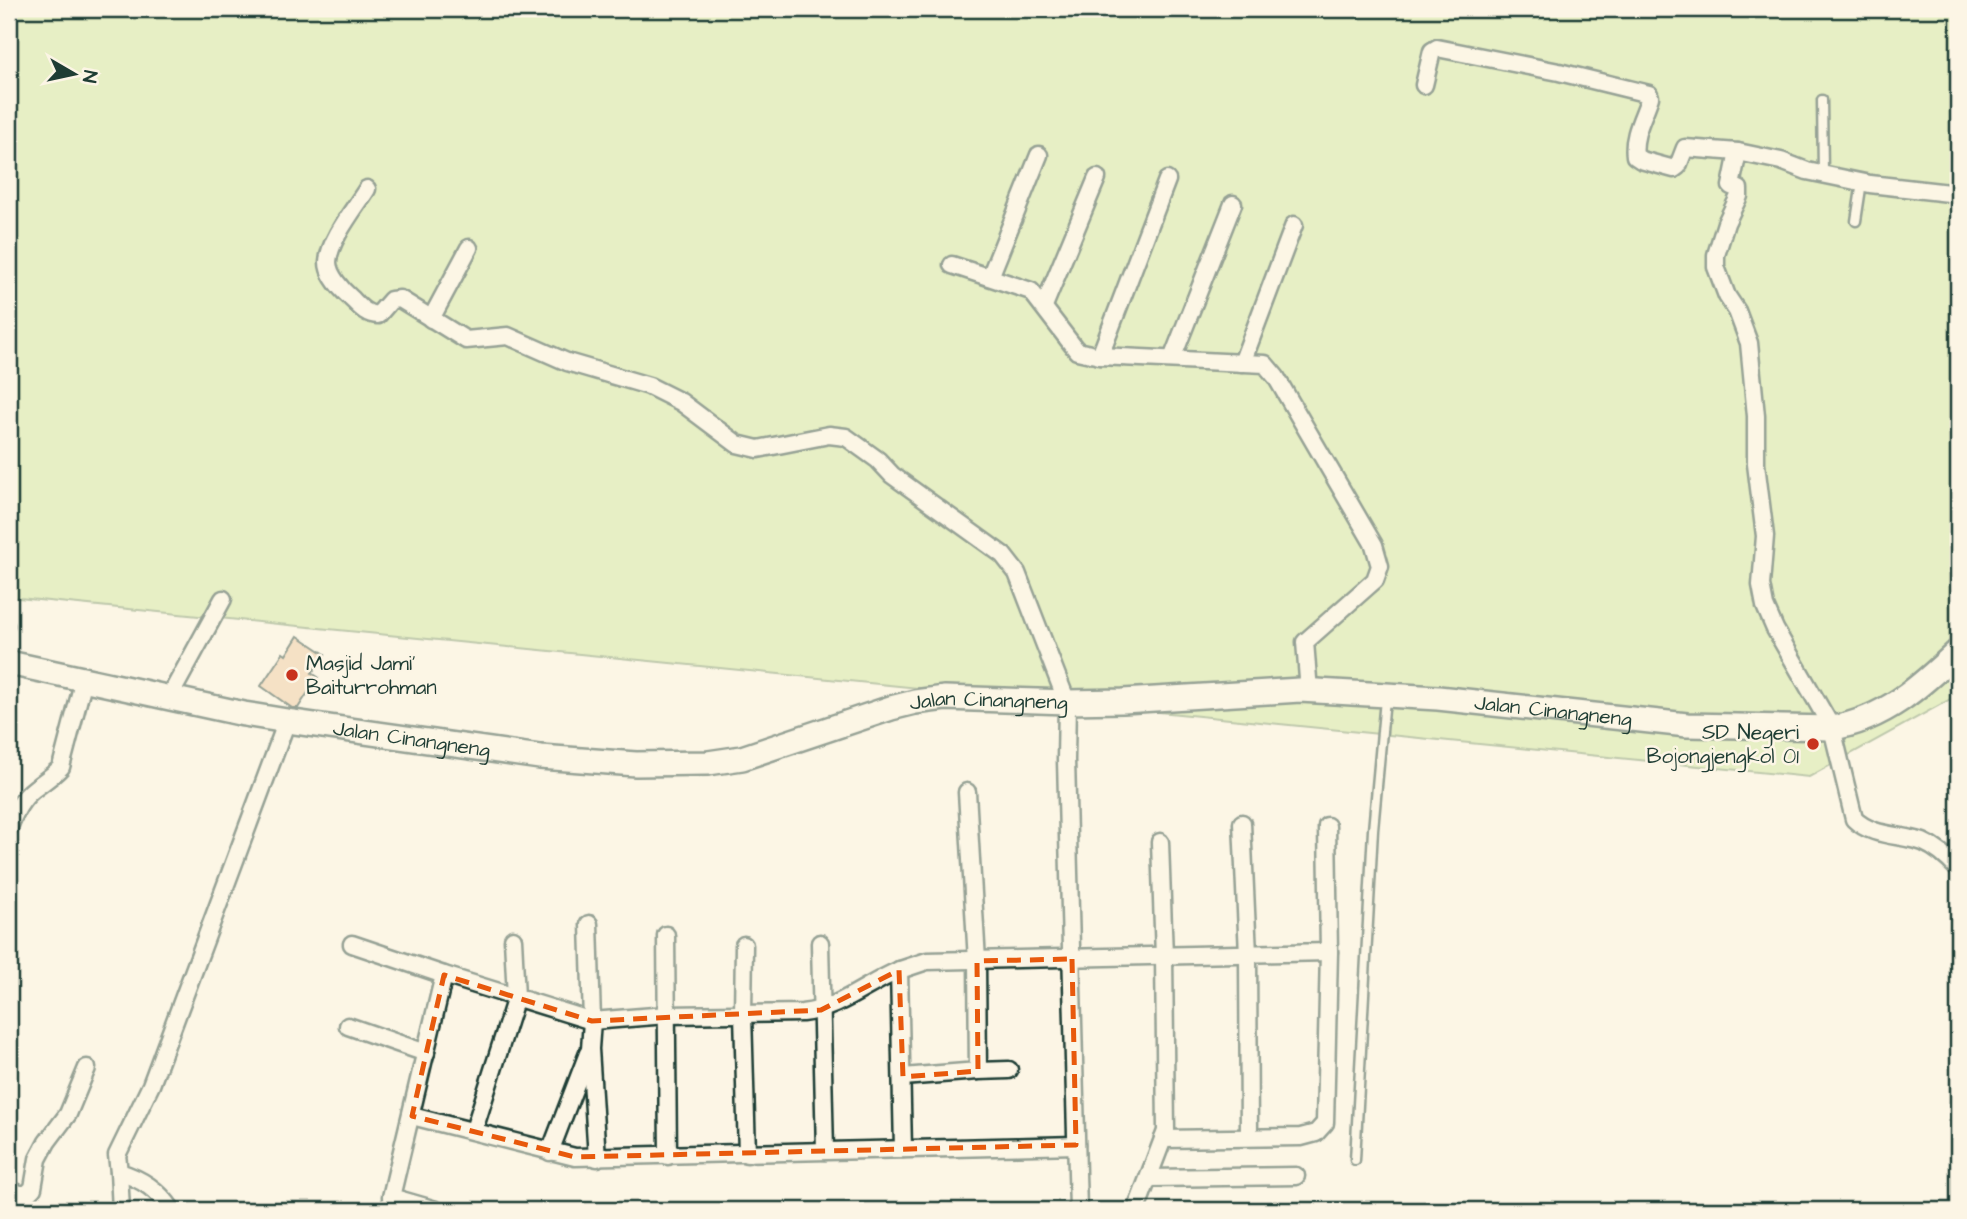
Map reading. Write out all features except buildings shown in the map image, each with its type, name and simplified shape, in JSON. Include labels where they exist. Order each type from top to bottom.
[{"type":"street","points":[[1424,85],[1432,51],[1437,48],[1559,72],[1648,93],[1650,97],[1635,137],[1635,156],[1641,160],[1674,169],[1678,166],[1685,148],[1738,152],[1862,182],[1958,194]]},
{"type":"street","points":[[1738,152],[1731,186],[1740,190],[1740,196],[1726,223],[1716,255],[1716,267],[1727,296],[1738,311],[1749,343],[1756,416],[1756,464],[1765,536],[1761,585],[1765,606],[1775,629],[1832,728],[1854,819],[1872,831],[1923,842],[1945,855],[1958,869]]},
{"type":"street","points":[[990,278],[1040,155]]},
{"type":"street","points":[[1044,306],[1097,178]]},
{"type":"street","points":[[1100,356],[1167,180]]},
{"type":"street","points":[[367,189],[332,247],[328,262],[332,274],[345,293],[370,314],[378,315],[391,300],[400,299],[466,340],[508,337],[567,362],[649,386],[681,402],[737,444],[758,449],[829,435],[846,437],[878,460],[892,475],[1010,563],[1025,592],[1067,702],[1066,760],[1078,1210]]},
{"type":"street","points":[[1172,359],[1233,204]]},
{"type":"street","points":[[1242,363],[1294,225]]},
{"type":"street","points":[[431,319],[469,248]]},
{"type":"street","points":[[952,265],[1031,291],[1077,351],[1100,356],[1265,364],[1276,377],[1374,545],[1380,566],[1375,580],[1305,642],[1309,691]]},
{"type":"street","points":[[169,698],[223,600]]},
{"type":"street","name":"Jalan Cinangneng","points":[[9,663],[287,721],[540,757],[636,764],[708,763],[742,758],[853,719],[915,702],[945,698],[1067,702],[1162,700],[1233,693],[1309,691],[1438,698],[1687,725],[1832,728],[1854,724],[1906,697],[1958,651]]},
{"type":"street","points":[[9,828],[19,805],[32,790],[53,776],[61,766],[84,679]]},
{"type":"street","points":[[121,1210],[117,1155],[151,1084],[287,721]]},
{"type":"street","points":[[967,792],[977,961],[978,1071]]},
{"type":"street","points":[[1242,823],[1248,954],[1249,1137]]},
{"type":"street","points":[[1164,1139],[1301,1137],[1316,1133],[1325,1123],[1329,952],[1327,826]]},
{"type":"street","points":[[1136,1210],[1166,1131],[1160,842]]},
{"type":"street","points":[[589,924],[592,1021],[590,1049],[597,1158]]},
{"type":"street","points":[[666,935],[668,1156]]},
{"type":"street","points":[[474,1130],[516,997],[513,939]]},
{"type":"street","points":[[820,943],[825,1152]]},
{"type":"street","points":[[352,944],[592,1021],[667,1015],[821,1010],[834,1006],[899,970],[927,961],[1329,952]]},
{"type":"street","points":[[744,945],[747,1154]]},
{"type":"street","points":[[899,970],[903,1149]]},
{"type":"street","points":[[436,1210],[389,1204],[444,975]]},
{"type":"street","points":[[348,1026],[426,1053]]},
{"type":"street","points":[[550,1152],[590,1049]]},
{"type":"street","points":[[9,1189],[19,1194],[27,1194],[33,1188],[38,1159],[68,1114],[87,1068]]},
{"type":"street","points":[[903,1077],[1009,1070]]},
{"type":"street","points":[[412,1115],[550,1152],[597,1158],[1076,1145]]},
{"type":"street","points":[[120,1172],[147,1183],[172,1210]]},
{"type":"street","points":[[1150,1178],[1296,1176]]},
{"type":"lane","points":[[1822,100],[1823,173]]},
{"type":"lane","points":[[1856,221],[1862,182]]},
{"type":"lane","points":[[1355,1160],[1373,830],[1385,696]]},
{"type":"highlighted area","points":[[1072,959],[1076,1145],[575,1157],[412,1116],[444,975],[592,1021],[821,1010],[899,970],[903,1077],[978,1071],[977,961]]},
{"type":"green space","points":[[9,9],[1958,9],[1958,695],[1809,777],[9,597]]},
{"type":"place","name":"Masjid Jami' Baiturrohman","points":[[292,675]]},
{"type":"place","name":"SD Negeri Bojongjengkol 01","points":[[1813,744]]}]
